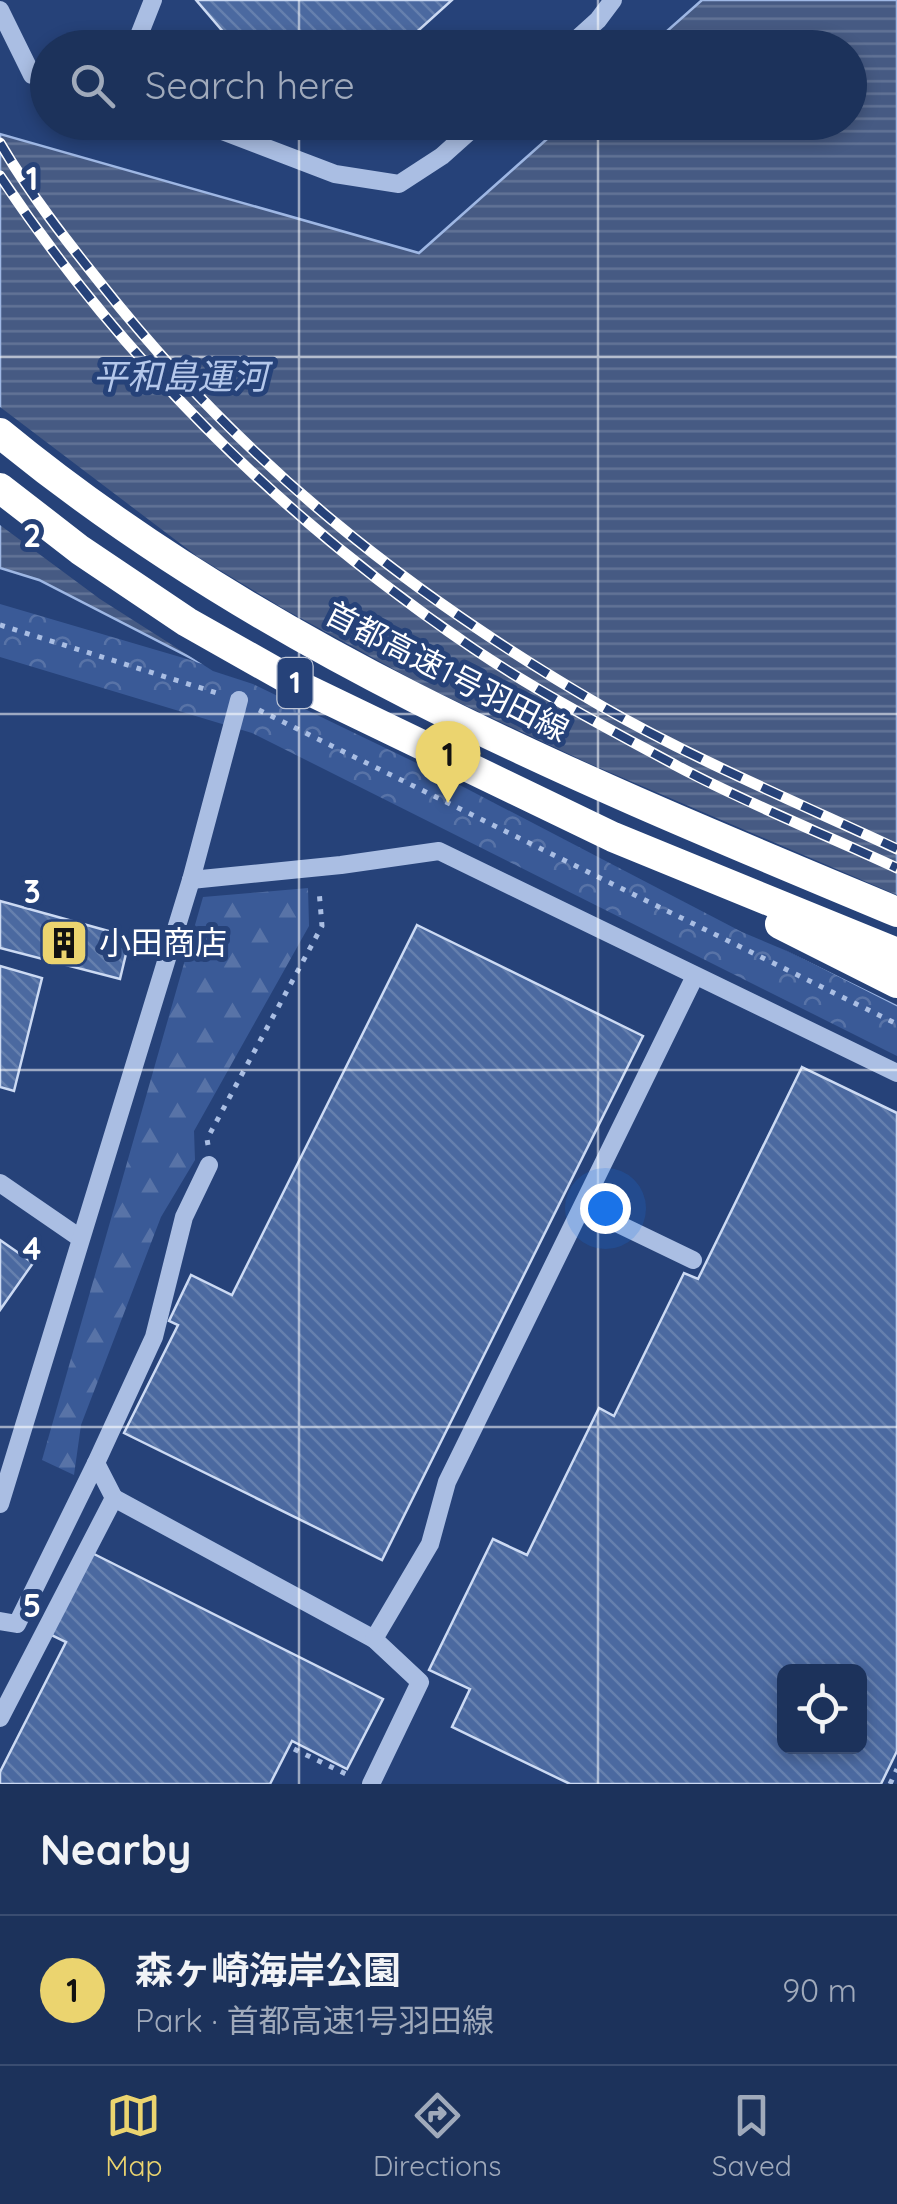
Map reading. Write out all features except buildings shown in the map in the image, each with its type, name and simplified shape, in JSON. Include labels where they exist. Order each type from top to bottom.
[{"type":"highway","name":"首都高速1号羽田線","points":[[0,433],[106,514],[194,574],[327,654],[441,714],[638,804],[897,912]]},
{"type":"highway","name":"1","points":[[0,488],[80,550],[203,631],[304,688],[613,837],[897,953]]},
{"type":"highway","points":[[613,837],[897,983]]},
{"type":"street","points":[[141,30],[153,0]]},
{"type":"street","points":[[587,30],[613,0]]},
{"type":"street","points":[[0,10],[30,70]]},
{"type":"street","points":[[246,140],[334,174],[400,184],[460,140]]},
{"type":"street","points":[[0,1504],[191,880],[238,700]]},
{"type":"street","points":[[191,880],[440,851],[897,1073]]},
{"type":"street","points":[[374,1639],[430,1544],[447,1482],[696,976]]},
{"type":"street","points":[[0,1620],[17,1624],[154,1337],[184,1217],[209,1164]]},
{"type":"street","points":[[0,1183],[80,1238]]},
{"type":"street","points":[[583,1207],[693,1260]]},
{"type":"street","points":[[96,1462],[114,1498],[374,1639],[420,1682],[368,1784]]},
{"type":"street","points":[[0,1718],[114,1498]]},
{"type":"path","points":[[0,625],[238,700],[897,1024]]},
{"type":"path","points":[[209,1164],[207,1139],[322,926],[317,867]]},
{"type":"path","points":[[294,1749],[368,1784]]},
{"type":"path","points":[[890,1784],[897,1769]]},
{"type":"green space","points":[[0,604],[255,679],[897,1005],[897,1056],[252,733],[0,657]]},
{"type":"green space","points":[[308,888],[309,926],[194,1131],[195,1160],[161,1217],[81,1425],[74,1475],[42,1460],[203,897]]},
{"type":"water","name":"平和島運河","points":[[702,0],[897,0],[897,1005],[255,679],[197,661],[39,580],[0,568],[0,134],[419,253],[546,140],[867,140],[867,30],[668,30]]},
{"type":"pier","points":[[0,407],[198,557],[426,687],[588,763],[897,895],[897,1005],[742,932],[431,770],[253,684],[213,671],[100,599],[0,525]]},
{"type":"railway","points":[[0,143],[61,233],[156,350],[271,467],[332,520],[462,618],[603,707],[711,764],[897,849]]},
{"type":"railway","points":[[0,176],[49,245],[156,375],[275,493],[405,600],[498,665],[677,766],[897,868]]},
{"type":"place","name":"森ヶ崎海岸公園","points":[[448,803]]},
{"type":"place","name":"小田商店","points":[[64,943]]}]
